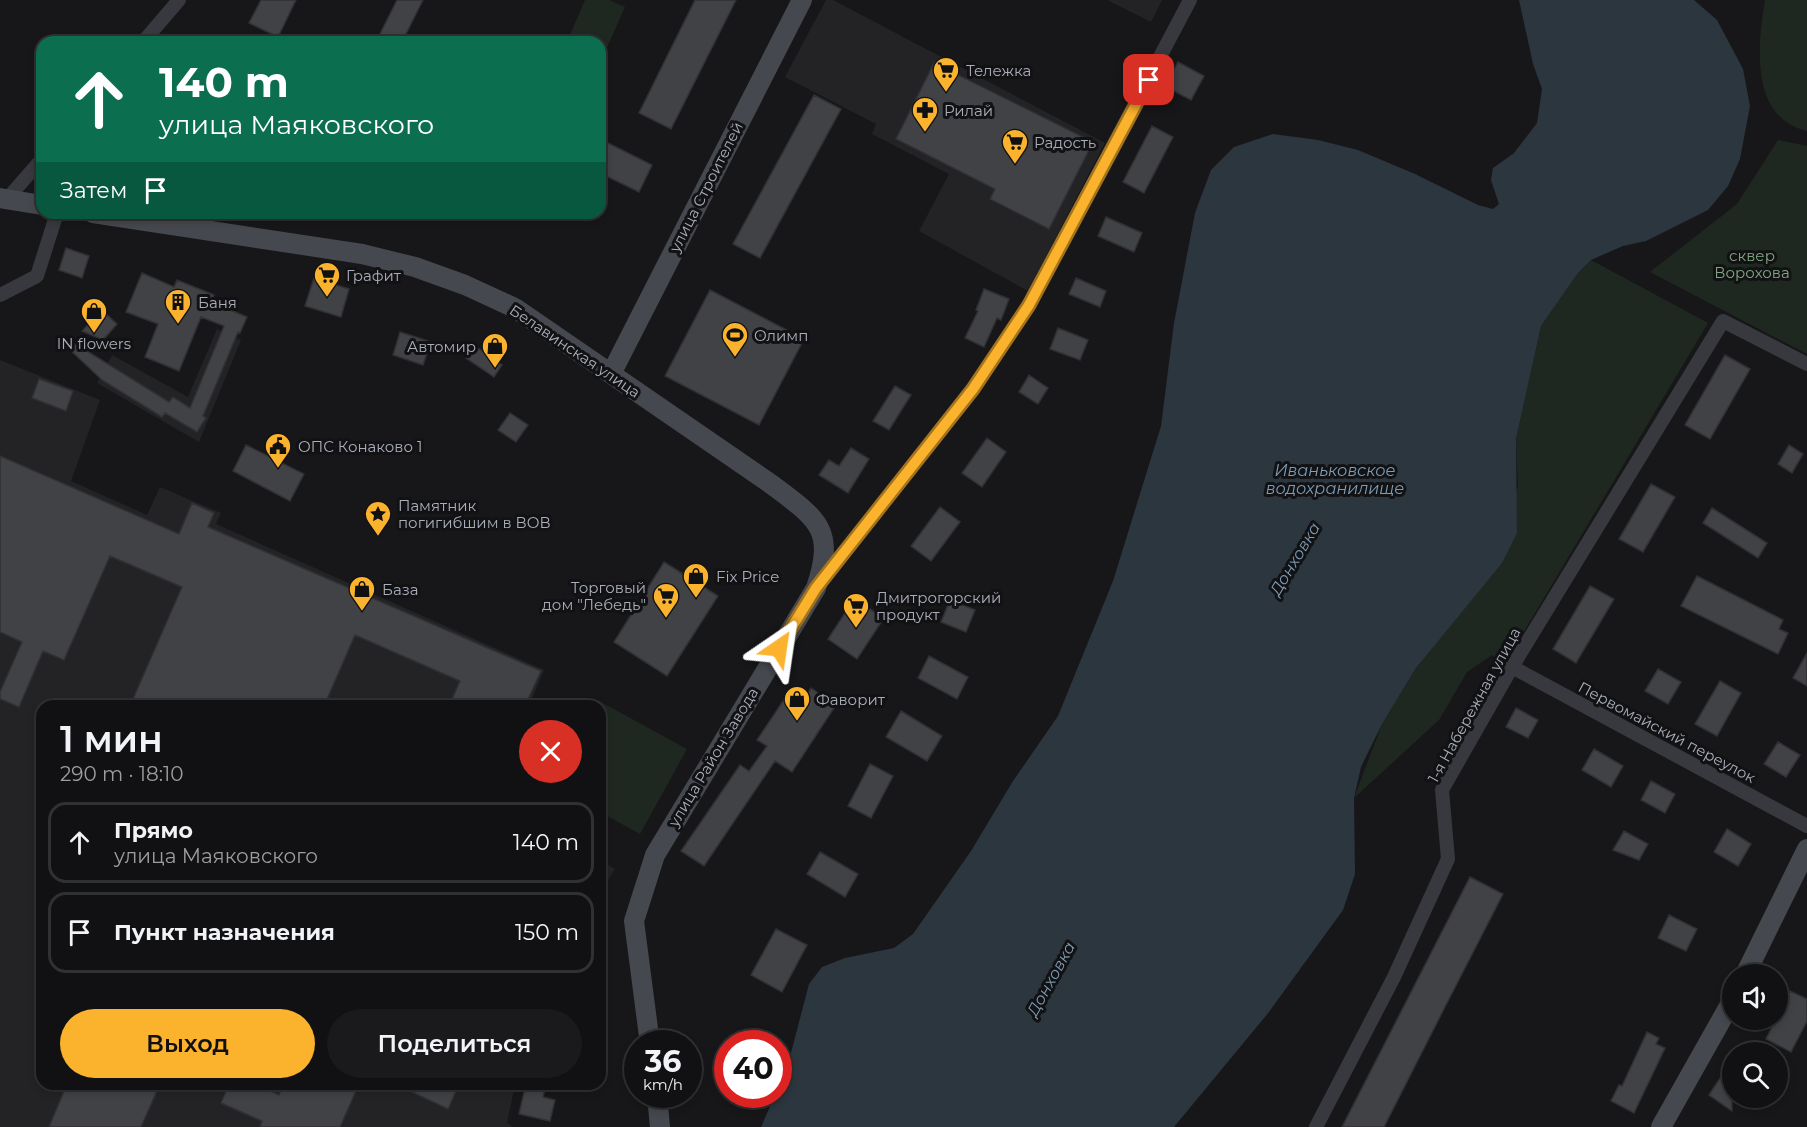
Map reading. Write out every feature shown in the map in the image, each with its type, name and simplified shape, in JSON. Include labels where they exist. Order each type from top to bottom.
[{"type":"main road","name":"улица Строителей","points":[[611,374],[801,0]]},
{"type":"main road","points":[[3,199],[36,204]]},
{"type":"main road","name":"Белавинская улица","points":[[132,219],[362,254],[415,267],[465,285],[514,308],[771,484],[810,515],[818,524],[825,544],[823,566],[816,588]]},
{"type":"main road","name":"улица Район Завода","points":[[648,1030],[634,921],[655,855],[816,588]]},
{"type":"main road","points":[[1750,964],[1807,849]]},
{"type":"main road","points":[[1661,1127],[1722,1019]]},
{"type":"main road","points":[[658,1108],[660,1127]]},
{"type":"street","points":[[148,36],[179,0]]},
{"type":"street","name":"улица Район Завода","points":[[816,588],[973,389],[1029,305],[1190,0]]},
{"type":"street","points":[[3,199],[36,165]]},
{"type":"street","points":[[0,295],[37,276],[55,219]]},
{"type":"street","name":"1-я Набережная улица","points":[[1316,1127],[1394,977],[1448,859],[1442,790],[1512,667],[1723,321],[1807,364]]},
{"type":"street","name":"Первомайский переулок","points":[[1512,667],[1807,826]]},
{"type":"shaded area","points":[[826,0],[833,0],[1105,143],[1028,291],[919,231],[949,174],[872,134],[876,124],[785,77]]},
{"type":"shaded area","points":[[1107,0],[1162,0],[1151,22]]},
{"type":"shaded area","points":[[217,329],[241,340],[199,442],[97,383],[112,355],[188,397]]},
{"type":"shaded area","points":[[0,360],[100,400],[71,481],[147,515],[160,487],[221,513],[216,524],[544,670],[532,700],[36,700],[36,1090],[514,1090],[507,1123],[513,1127],[0,1127]]},
{"type":"shaded area","points":[[606,864],[615,869],[606,883]]},
{"type":"green space","points":[[585,0],[609,0],[625,7],[606,50],[606,36],[570,36]]},
{"type":"green space","points":[[1765,0],[1807,0],[1807,131],[1788,123],[1775,111],[1766,95],[1760,57]]},
{"type":"green space","name":"сквер Ворохова","points":[[1778,140],[1807,146],[1807,354],[1650,272],[1737,204]]},
{"type":"green space","points":[[1591,260],[1708,323],[1504,665],[1492,655],[1467,672],[1439,720],[1354,798],[1382,724],[1416,668],[1451,624],[1518,487],[1516,439],[1541,326],[1578,273]]},
{"type":"green space","points":[[606,705],[687,749],[640,834],[606,815]]},
{"type":"water","name":"Иваньковское водохранилище","points":[[1519,0],[1694,0],[1717,20],[1743,69],[1750,106],[1740,159],[1728,186],[1708,210],[1646,241],[1623,246],[1591,260],[1578,273],[1541,326],[1516,439],[1517,533],[1502,563],[1416,668],[1382,724],[1361,767],[1354,798],[1355,874],[1343,910],[1269,1012],[1174,1127],[761,1127],[769,1108],[792,1108],[792,1049],[809,984],[822,967],[845,958],[894,948],[913,934],[971,851],[1013,781],[1058,716],[1113,581],[1161,426],[1174,323],[1195,213],[1211,170],[1234,147],[1273,134],[1318,140],[1358,150],[1415,174],[1478,205],[1493,209],[1499,204],[1491,180],[1493,168],[1514,153],[1537,123],[1542,89],[1533,64]]},
{"type":"building","points":[[261,0],[296,0],[278,36],[249,23]]},
{"type":"building","points":[[397,0],[423,0],[405,36],[379,36]]},
{"type":"building","points":[[695,0],[736,0],[671,129],[639,113]]},
{"type":"building","points":[[1178,62],[1204,76],[1191,100],[1164,86]]},
{"type":"building","name":"Радость","points":[[934,63],[1093,142],[1049,229],[990,199],[995,189],[896,139]]},
{"type":"building","points":[[814,95],[841,109],[760,258],[733,244]]},
{"type":"building","points":[[1152,126],[1173,137],[1144,193],[1123,182]]},
{"type":"building","points":[[606,142],[652,165],[639,192],[606,176]]},
{"type":"building","points":[[1106,217],[1142,233],[1134,252],[1098,236]]},
{"type":"building","points":[[66,248],[89,256],[82,278],[59,270]]},
{"type":"building","points":[[142,273],[174,287],[177,280],[214,295],[211,302],[247,317],[240,333],[238,332],[203,416],[206,418],[197,432],[165,413],[162,417],[102,380],[67,347],[71,341],[169,402],[173,397],[190,408],[224,326],[201,317],[179,371],[145,357],[158,324],[126,312]]},
{"type":"building","name":"Графит","points":[[314,278],[349,289],[341,317],[305,306]]},
{"type":"building","points":[[1076,278],[1106,291],[1100,307],[1069,294]]},
{"type":"building","points":[[984,289],[1009,299],[1001,320],[997,318],[984,347],[965,338],[978,311],[976,310]]},
{"type":"building","name":"Олимп","points":[[710,290],[804,339],[759,425],[665,376]]},
{"type":"building","points":[[102,310],[117,324],[103,340],[82,331]]},
{"type":"building","points":[[1058,328],[1088,340],[1080,360],[1050,349]]},
{"type":"building","points":[[400,332],[431,342],[423,365],[393,355]]},
{"type":"building","points":[[475,346],[502,365],[494,377],[466,358]]},
{"type":"building","points":[[1725,355],[1750,369],[1710,439],[1685,425]]},
{"type":"building","points":[[1029,375],[1048,388],[1038,404],[1019,392]]},
{"type":"building","points":[[39,379],[73,391],[66,411],[32,398]]},
{"type":"building","points":[[895,386],[911,395],[889,430],[873,421]]},
{"type":"building","points":[[510,413],[528,425],[516,442],[498,430]]},
{"type":"building","points":[[987,438],[1006,452],[982,487],[962,473]]},
{"type":"building","points":[[246,445],[304,474],[290,501],[233,471]]},
{"type":"building","points":[[1789,445],[1803,454],[1792,473],[1778,464]]},
{"type":"building","points":[[851,448],[869,459],[848,493],[819,475],[829,460],[839,466]]},
{"type":"building","points":[[0,456],[179,534],[192,503],[214,513],[208,527],[541,671],[528,700],[452,700],[460,681],[355,635],[327,700],[133,700],[182,587],[110,556],[64,660],[43,651],[19,707],[0,699],[0,692],[22,642],[0,632]]},
{"type":"building","points":[[1651,484],[1675,497],[1643,552],[1619,539]]},
{"type":"building","points":[[940,507],[960,522],[931,561],[911,546]]},
{"type":"building","points":[[1712,508],[1767,543],[1758,558],[1703,523]]},
{"type":"building","name":"Торговый дом \"Лебедь\"","points":[[664,562],[718,596],[667,676],[614,642]]},
{"type":"building","points":[[1697,576],[1783,620],[1779,629],[1788,633],[1778,654],[1681,606]]},
{"type":"building","points":[[1590,586],[1614,599],[1576,663],[1553,649]]},
{"type":"building","name":"Дмитрогорский продукт","points":[[854,599],[884,618],[857,659],[828,639]]},
{"type":"building","points":[[950,600],[975,610],[966,632],[941,622]]},
{"type":"building","points":[[1807,653],[1807,686],[1793,678]]},
{"type":"building","points":[[929,656],[968,677],[957,699],[918,678]]},
{"type":"building","points":[[1658,669],[1681,682],[1668,704],[1645,691]]},
{"type":"building","points":[[1720,681],[1741,693],[1717,736],[1695,724]]},
{"type":"building","points":[[811,688],[836,705],[792,772],[775,761],[704,866],[681,851],[740,765],[749,771],[767,746],[757,740],[791,689],[805,698]]},
{"type":"building","points":[[1516,708],[1538,720],[1528,738],[1506,727]]},
{"type":"building","points":[[901,711],[942,736],[927,761],[886,737]]},
{"type":"building","points":[[1778,742],[1800,755],[1786,777],[1764,764]]},
{"type":"building","points":[[1594,749],[1623,766],[1611,787],[1582,770]]},
{"type":"building","points":[[870,764],[893,776],[871,818],[848,806]]},
{"type":"building","points":[[1651,781],[1675,794],[1665,813],[1641,800]]},
{"type":"building","points":[[1727,829],[1751,844],[1738,866],[1714,852]]},
{"type":"building","points":[[1624,831],[1648,844],[1639,860],[1613,850]]},
{"type":"building","points":[[820,852],[858,874],[845,897],[807,874]]},
{"type":"building","points":[[1470,877],[1503,894],[1384,1127],[1342,1127]]},
{"type":"building","points":[[1669,915],[1697,929],[1686,951],[1658,938]]},
{"type":"building","points":[[776,929],[807,945],[782,992],[751,975]]},
{"type":"building","points":[[1790,991],[1807,999],[1807,1021],[1791,1052],[1788,1050],[1788,1042],[1772,1042],[1766,1039],[1770,1030],[1788,1030]]},
{"type":"building","points":[[1647,1032],[1659,1038],[1656,1044],[1665,1048],[1634,1113],[1611,1101],[1619,1085],[1622,1086]]},
{"type":"building","points":[[1722,1075],[1722,1104],[1709,1095]]},
{"type":"building","points":[[64,1090],[157,1090],[141,1127],[49,1127]]},
{"type":"building","points":[[226,1090],[269,1090],[279,1095],[281,1090],[356,1090],[340,1127],[260,1127],[262,1121],[221,1103]]},
{"type":"building","points":[[408,1090],[456,1090],[448,1109]]},
{"type":"building","points":[[525,1090],[545,1090],[543,1097],[555,1100],[550,1121],[519,1114]]},
{"type":"place","name":"Тележка","points":[[946,93]]},
{"type":"place","name":"Рилай","points":[[925,133]]},
{"type":"place","name":"Радость","points":[[1015,165]]},
{"type":"place","name":"Графит","points":[[327,298]]},
{"type":"place","name":"Баня","points":[[178,325]]},
{"type":"place","name":"IN flowers","points":[[94,334]]},
{"type":"place","name":"Олимп","points":[[735,358]]},
{"type":"place","name":"Автомир","points":[[495,369]]},
{"type":"place","name":"ОПС Конаково 1","points":[[278,469]]},
{"type":"place","name":"Памятник погигибшим в ВОВ","points":[[378,537]]},
{"type":"place","name":"Fix Price","points":[[696,599]]},
{"type":"place","name":"База","points":[[362,612]]},
{"type":"place","name":"Торговый дом \"Лебедь\"","points":[[666,619]]},
{"type":"place","name":"Дмитрогорский продукт","points":[[856,629]]},
{"type":"place","name":"Фаворит","points":[[797,722]]},
{"type":"route","points":[[779,648],[816,588],[973,389],[1029,305],[1149,80]]},
{"type":"water label","name":"Донховка","points":[[1295,559]]},
{"type":"water label","name":"Донховка","points":[[1051,979]]}]
